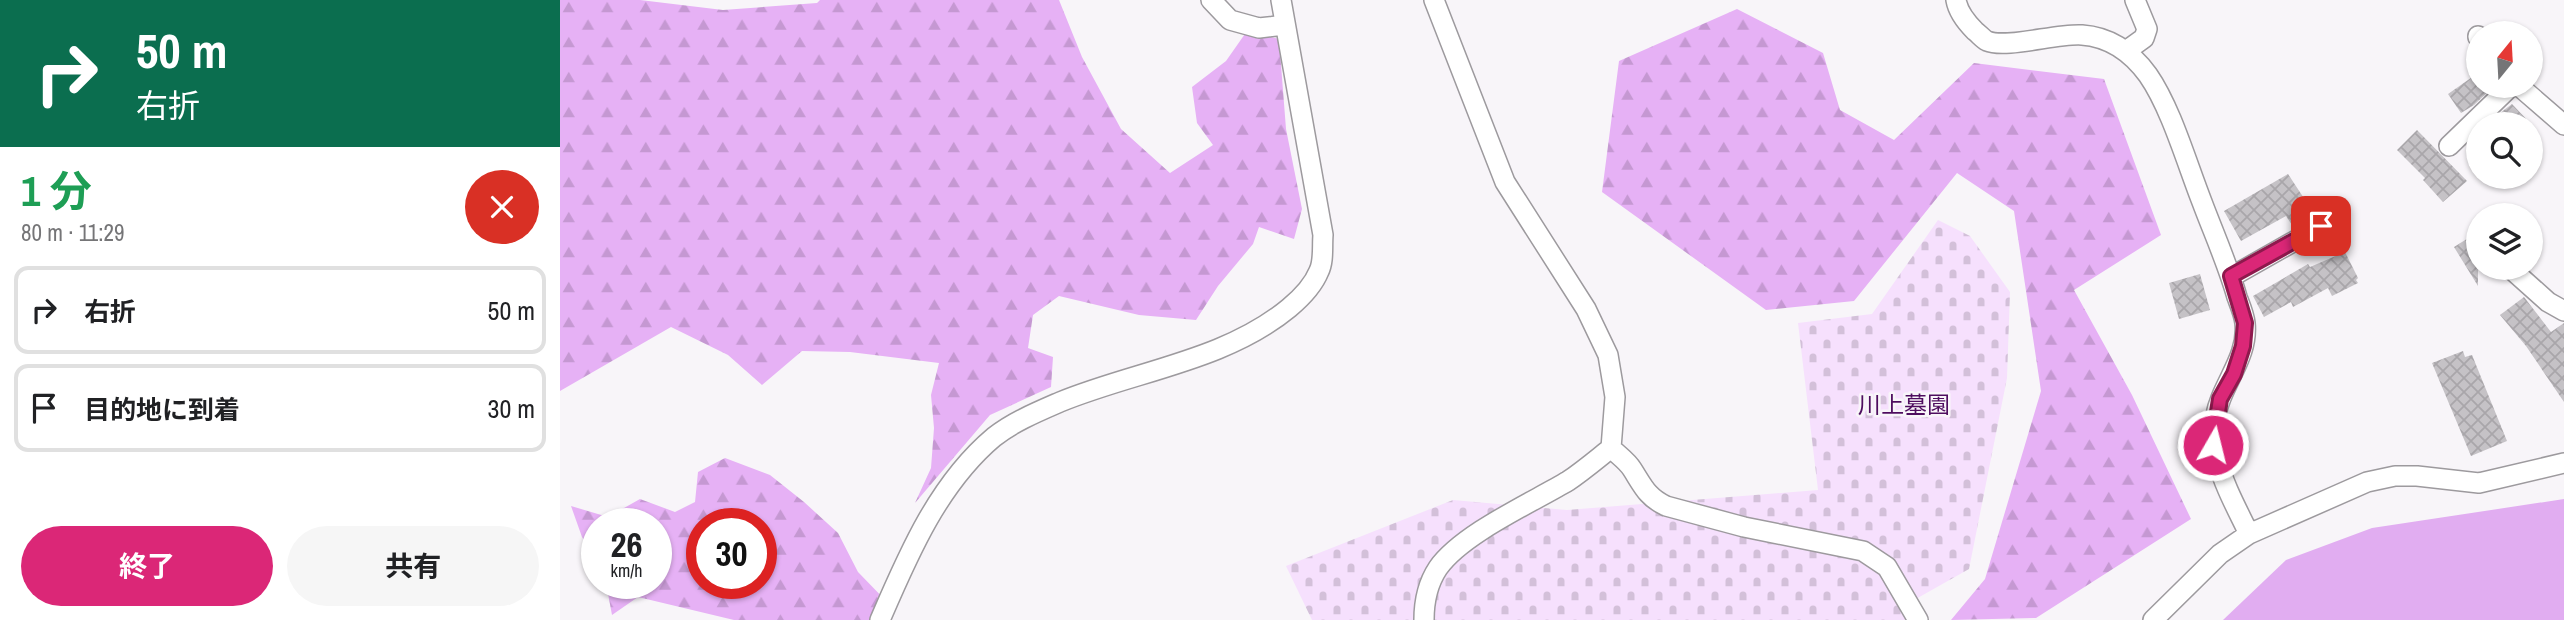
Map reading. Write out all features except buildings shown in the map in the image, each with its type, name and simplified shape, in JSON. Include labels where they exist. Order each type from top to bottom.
[{"type":"street","points":[[1211,0],[1230,20],[1259,28],[1285,25]]},
{"type":"street","points":[[880,620],[930,514],[967,466],[995,437],[1043,409],[1072,397],[1232,344],[1274,320],[1310,288],[1320,270],[1323,235],[1281,0]]},
{"type":"street","points":[[1424,620],[1426,598],[1433,578],[1447,558],[1485,529],[1570,480],[1611,448],[1615,397],[1608,355],[1586,309],[1504,182],[1434,0]]},
{"type":"street","points":[[1956,0],[1958,9],[1969,25],[1987,41],[2000,43],[2059,35],[2084,35],[2108,41],[2126,51],[2148,76],[2165,108],[2231,276],[2245,323],[2243,346],[2234,374],[2220,399],[2213,445],[2221,475],[2249,534]]},
{"type":"street","points":[[2126,51],[2144,38],[2147,29],[2135,0]]},
{"type":"street","points":[[2449,146],[2499,98]]},
{"type":"street","points":[[2533,98],[2564,125]]},
{"type":"street","points":[[2231,276],[2321,226]]},
{"type":"street","points":[[2524,280],[2548,302],[2564,311]]},
{"type":"street","points":[[1611,448],[1630,467],[1644,492],[1666,506],[1744,527],[1863,551],[1887,567],[1918,620]]},
{"type":"street","points":[[2153,620],[2220,554],[2249,534],[2367,482],[2395,476],[2417,476],[2479,483],[2564,463]]},
{"type":"green space","points":[[560,0],[640,0],[723,10],[817,3],[820,0],[1059,0],[1082,57],[1121,129],[1170,173],[1213,145],[1197,123],[1192,87],[1226,61],[1247,31],[1279,39],[1286,129],[1302,209],[1294,239],[1259,227],[1253,244],[1218,286],[1196,320],[1139,315],[1059,296],[1033,315],[1028,348],[1053,357],[1051,387],[990,415],[915,503],[931,468],[934,428],[931,395],[939,363],[850,352],[802,351],[762,385],[728,355],[671,327],[560,391]]},
{"type":"green space","points":[[1737,9],[1823,53],[1840,110],[1894,140],[1974,63],[2104,79],[2161,235],[2074,290],[2132,395],[2191,519],[2036,618],[1951,620],[1985,579],[2041,391],[2014,211],[1957,173],[1854,301],[1766,310],[1602,192],[1619,61]]},
{"type":"green space","name":"川上墓園","points":[[1938,220],[1970,236],[2010,292],[2007,378],[1969,569],[1907,604],[1915,620],[1312,620],[1286,566],[1453,500],[1567,510],[1818,490],[1798,323],[1872,314]]},
{"type":"green space","points":[[725,458],[770,475],[838,533],[858,572],[890,605],[882,620],[734,620],[646,599],[672,599],[672,511],[675,512],[695,502],[698,472]]},
{"type":"green space","points":[[640,499],[664,508],[624,508]]},
{"type":"green space","points":[[571,506],[581,509],[581,534]]},
{"type":"green space","points":[[609,599],[635,599],[612,615]]},
{"type":"shaded area","points":[[2564,499],[2564,620],[2223,620],[2286,560],[2372,528]]},
{"type":"route","points":[[2213,445],[2220,399],[2234,374],[2243,346],[2245,323],[2231,276],[2321,226]]}]
